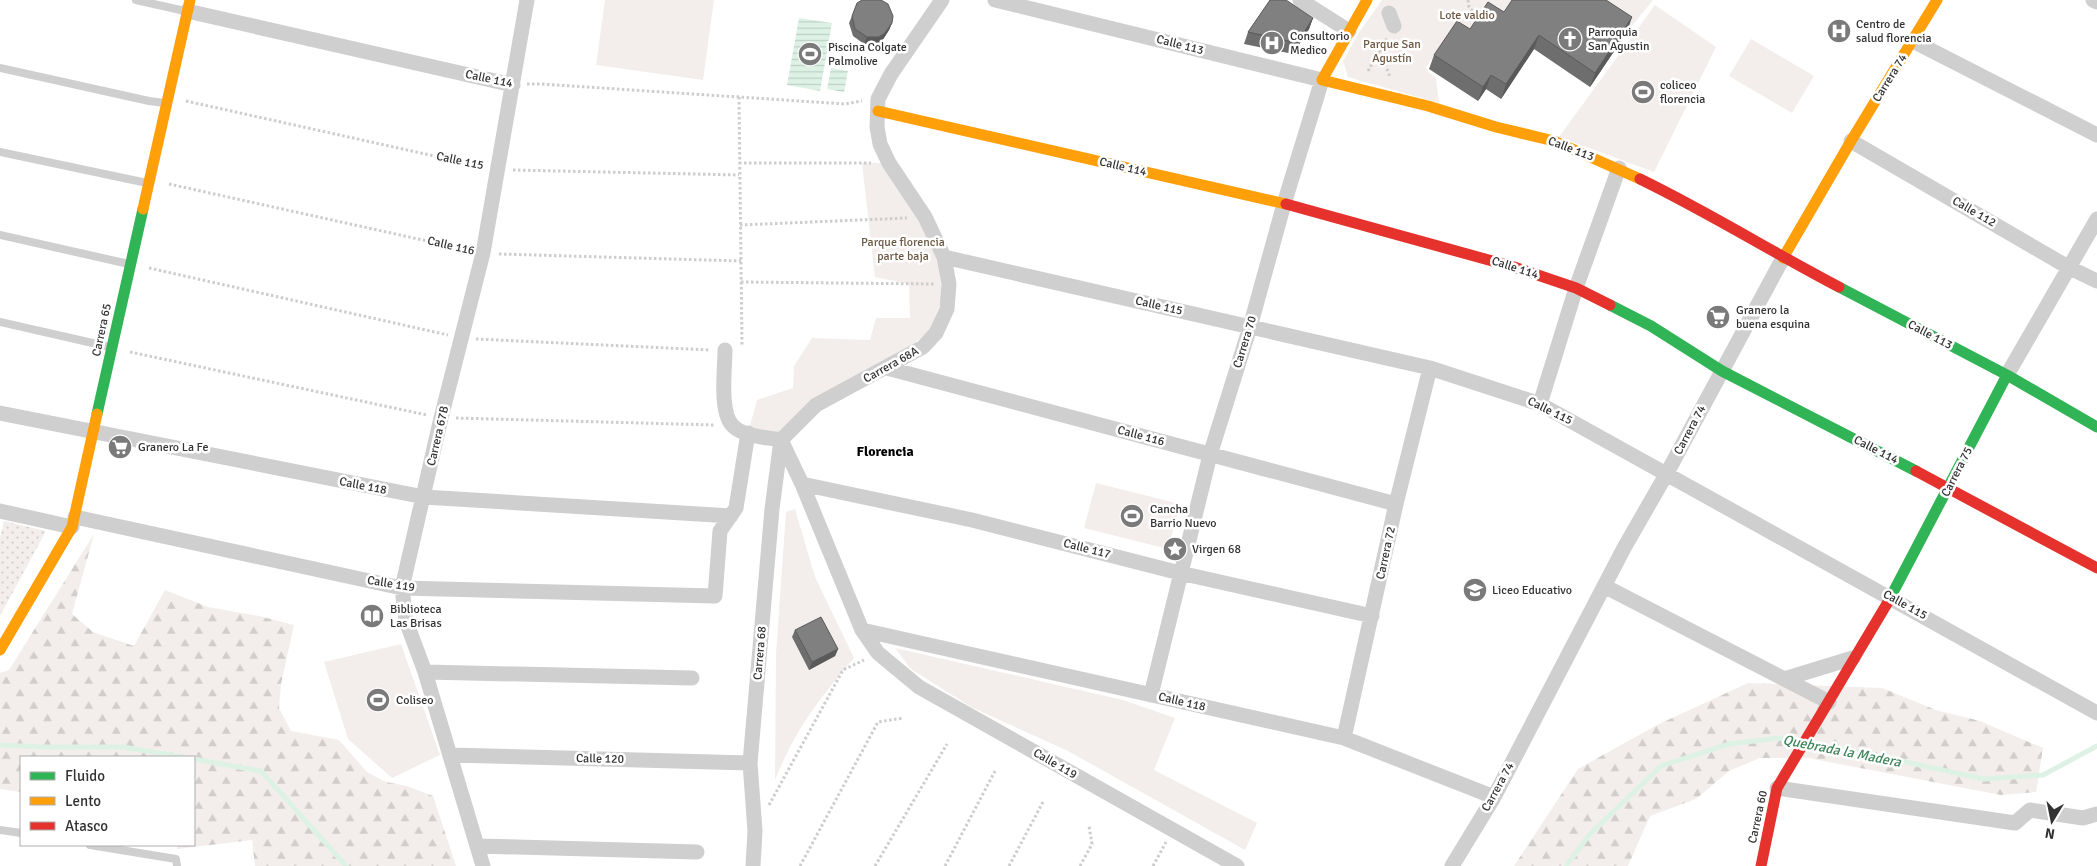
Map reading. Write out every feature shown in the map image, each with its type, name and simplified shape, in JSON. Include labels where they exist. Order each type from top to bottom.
[{"type":"street","name":"Carrera 67B","points":[[483,866],[425,672],[406,621],[402,588],[441,418],[483,253],[527,0]]},
{"type":"street","name":"Carrera 68A","points":[[781,440],[816,405],[923,347],[936,333],[947,309],[949,284],[944,257],[925,217],[889,163],[880,144],[877,127],[878,105],[891,74],[942,0]]},
{"type":"street","name":"Calle 113","points":[[995,0],[1428,106],[1496,127],[1554,141],[1619,168],[1696,206],[1783,258],[2007,375],[2097,427]]},
{"type":"street","points":[[1300,0],[1348,31]]},
{"type":"street","name":"Carrera 70","points":[[1151,695],[1210,455],[1250,327],[1284,204],[1322,80],[1367,0]]},
{"type":"street","name":"Carrera 74","points":[[1452,866],[1494,797],[1604,586],[1783,258],[1851,141],[1914,41],[1937,0]]},
{"type":"street","points":[[2093,0],[2097,2]]},
{"type":"street","name":"Calle 114","points":[[189,6],[513,85]]},
{"type":"street","name":"Carrera 65","points":[[0,650],[73,522],[189,6]]},
{"type":"street","points":[[1914,41],[2097,135]]},
{"type":"street","name":"Calle 114","points":[[878,105],[1284,204],[1514,267],[1576,288],[1651,326],[1722,371],[1949,488],[2097,568]]},
{"type":"street","name":"Calle 112","points":[[1851,141],[2097,281]]},
{"type":"street","points":[[1540,404],[1576,288],[1619,168]]},
{"type":"street","name":"Carrera 75","points":[[1816,724],[1890,597],[2007,375],[2068,266],[2097,219]]},
{"type":"street","name":"Calle 115","points":[[944,257],[1430,368],[1540,404],[2097,713]]},
{"type":"street","points":[[724,350],[724,410],[732,426],[748,434],[781,440],[802,484],[862,630],[878,653]]},
{"type":"street","name":"Calle 116","points":[[886,368],[1396,504]]},
{"type":"street","name":"Carrera 72","points":[[1344,738],[1396,504],[1430,368]]},
{"type":"street","name":"Calle 118","points":[[0,413],[93,433],[424,497],[731,516]]},
{"type":"street","points":[[731,516],[736,508],[748,434]]},
{"type":"street","name":"Carrera 68","points":[[752,866],[755,831],[750,763],[772,509],[781,440]]},
{"type":"street","name":"Calle 117","points":[[802,484],[972,520],[1180,573],[1372,616]]},
{"type":"street","name":"Calle 119","points":[[0,511],[73,522],[402,588],[715,596],[720,531],[731,516]]},
{"type":"street","points":[[1604,586],[1829,702]]},
{"type":"street","name":"Calle 118","points":[[862,630],[1344,738],[1494,797]]},
{"type":"street","name":"Calle 119","points":[[878,653],[919,686],[1174,830],[1220,860],[1237,866]]},
{"type":"street","points":[[1784,678],[1853,658]]},
{"type":"street","points":[[425,672],[692,678]]},
{"type":"street","name":"Carrera 60","points":[[1761,866],[1777,788],[1816,724]]},
{"type":"street","name":"Calle 120","points":[[450,755],[750,763]]},
{"type":"street","points":[[1777,788],[2015,823],[2030,810],[2083,818],[2097,814]]},
{"type":"street","points":[[478,846],[697,852]]},
{"type":"lane","name":"Calle 114","points":[[136,0],[189,6]]},
{"type":"lane","points":[[0,68],[149,101],[167,103]]},
{"type":"lane","points":[[0,152],[149,183]]},
{"type":"lane","points":[[0,235],[131,264]]},
{"type":"lane","points":[[0,322],[112,348]]},
{"type":"lane","points":[[0,830],[20,833]]},
{"type":"lane","points":[[95,846],[176,862]]},
{"type":"path","points":[[1468,0],[1469,7],[1480,21]]},
{"type":"path","points":[[1366,75],[1380,49],[1391,20]]},
{"type":"path","points":[[1380,49],[1393,84]]},
{"type":"path","name":"Calle 114","points":[[513,85],[542,84],[878,105]]},
{"type":"path","points":[[148,268],[462,338],[742,351],[738,97]]},
{"type":"path","name":"Calle 115","points":[[186,101],[498,170],[739,175]]},
{"type":"path","points":[[740,163],[889,163]]},
{"type":"path","name":"Calle 116","points":[[168,183],[483,253],[741,261]]},
{"type":"path","points":[[740,225],[925,217]]},
{"type":"path","points":[[741,282],[949,284]]},
{"type":"path","points":[[769,805],[844,670],[878,653]]},
{"type":"path","points":[[800,866],[878,722],[903,718]]},
{"type":"path","points":[[875,866],[947,744]]},
{"type":"path","points":[[945,866],[995,772]]},
{"type":"path","points":[[1009,866],[1044,800]]},
{"type":"path","points":[[1080,866],[1092,844],[1089,826]]},
{"type":"path","points":[[1153,866],[1174,830]]},
{"type":"green space","points":[[605,0],[714,0],[703,80],[596,65]]},
{"type":"green space","name":"Parque San Agustín","points":[[1382,0],[1516,0],[1498,26],[1465,44],[1441,47],[1426,67],[1428,72],[1436,78],[1439,103],[1348,77],[1343,61],[1358,34]]},
{"type":"green space","points":[[1579,0],[1653,0],[1627,32]]},
{"type":"green space","name":"coliceo florencia","points":[[1655,5],[1716,47],[1654,172],[1559,137]]},
{"type":"green space","points":[[1751,39],[1814,76],[1792,113],[1729,76]]},
{"type":"green space","name":"Parque florencia parte baja","points":[[862,163],[889,163],[925,217],[939,262],[942,299],[929,332],[781,440],[748,433],[757,400],[793,388],[794,366],[812,338],[870,340],[876,318],[910,318],[909,284],[875,277]]},
{"type":"green space","name":"Cancha Barrio Nuevo","points":[[1096,483],[1180,504],[1168,549],[1084,528]]},
{"type":"green space","points":[[795,509],[815,577],[854,658],[809,716],[791,746],[775,780],[776,654],[786,512]]},
{"type":"green space","points":[[4,521],[46,531],[0,616],[0,538]]},
{"type":"green space","points":[[94,534],[72,614],[93,632],[134,646],[165,590],[208,607],[259,616],[294,625],[281,684],[279,708],[291,731],[339,740],[367,772],[386,782],[407,786],[433,796],[456,866],[255,866],[252,840],[177,849],[177,846],[195,846],[195,756],[20,756],[20,792],[0,789],[0,673],[9,670]]},
{"type":"green space","name":"Coliseo","points":[[401,644],[440,755],[392,778],[348,739],[324,662]]},
{"type":"green space","points":[[895,648],[1123,700],[1175,718],[1154,770],[1257,823],[1245,850],[1068,751],[971,707],[911,669]]},
{"type":"green space","points":[[1748,683],[1882,688],[1936,710],[1980,721],[2043,748],[2036,792],[2001,795],[1808,758],[1760,758],[1729,771],[1696,799],[1650,816],[1628,866],[1514,866],[1578,769],[1657,725]]},
{"type":"shaded area","name":"Piscina Colgate Palmolive","points":[[799,18],[832,23],[820,91],[787,85]]},
{"type":"shaded area","points":[[831,68],[848,71],[844,92],[827,89]]},
{"type":"building","points":[[862,0],[881,0],[888,4],[893,16],[892,23],[885,33],[879,37],[867,37],[855,29],[852,16],[857,3]]},
{"type":"building","points":[[1270,0],[1286,0],[1313,18],[1297,43],[1248,32]]},
{"type":"building","points":[[1512,0],[1606,0],[1632,17],[1595,73],[1539,35],[1506,84],[1491,75],[1483,87],[1434,55],[1457,21],[1470,29],[1488,2],[1504,12]]},
{"type":"building","points":[[821,617],[838,649],[812,662],[795,630]]},
{"type":"waterway","name":"Quebrada la Madera","points":[[1566,866],[1590,834],[1661,766],[1729,744],[1779,738],[1798,741]]},
{"type":"waterway","name":"Quebrada la Madera","points":[[1811,744],[1859,752],[1984,779],[2043,775],[2097,746]]},
{"type":"waterway","name":"Quebrada la Madera","points":[[0,745],[123,747],[177,756]]},
{"type":"waterway","name":"Quebrada la Madera","points":[[195,759],[261,771],[346,866]]},
{"type":"traffic: fast","points":[[97,414],[143,209]]},
{"type":"traffic: fast","points":[[1839,287],[2007,375],[2097,427]]},
{"type":"traffic: fast","points":[[1610,305],[1651,326],[1722,371],[1916,471]]},
{"type":"traffic: fast","points":[[1888,602],[2007,375]]},
{"type":"traffic: slow","points":[[143,209],[190,0]]},
{"type":"traffic: slow","points":[[1367,0],[1322,80],[1428,106],[1496,127],[1554,141],[1640,179]]},
{"type":"traffic: slow","points":[[1783,258],[1851,141],[1937,0]]},
{"type":"traffic: slow","points":[[878,111],[1286,204]]},
{"type":"traffic: slow","points":[[0,650],[72,527],[97,414]]},
{"type":"traffic: jam","points":[[1640,179],[1839,287]]},
{"type":"traffic: jam","points":[[1286,204],[1514,267],[1576,288],[1610,305]]},
{"type":"traffic: jam","points":[[1916,471],[2097,568]]},
{"type":"traffic: jam","points":[[1761,866],[1777,788],[1888,602]]},
{"type":"place","name":"Centro de salud florencia","points":[[1839,31]]},
{"type":"place","name":"Parroquia San Agustin","points":[[1570,39]]},
{"type":"place","name":"Consultorio Medico","points":[[1272,43]]},
{"type":"place","name":"Piscina Colgate Palmolive","points":[[810,54]]},
{"type":"place","name":"coliceo florencia","points":[[1643,92]]},
{"type":"place","name":"Granero la buena esquina","points":[[1718,317]]},
{"type":"place","name":"Granero La Fe","points":[[120,447]]},
{"type":"place","name":"Cancha Barrio Nuevo","points":[[1132,516]]},
{"type":"place","name":"Virgen 68","points":[[1175,549]]},
{"type":"place","name":"Liceo Educativo","points":[[1475,590]]},
{"type":"place","name":"Biblioteca Las Brisas","points":[[372,616]]},
{"type":"place","name":"Coliseo","points":[[378,700]]},
{"type":"district","name":"Florencia","points":[[885,451]]},
{"type":"park label","name":"Lote valdio","points":[[1467,15]]}]
